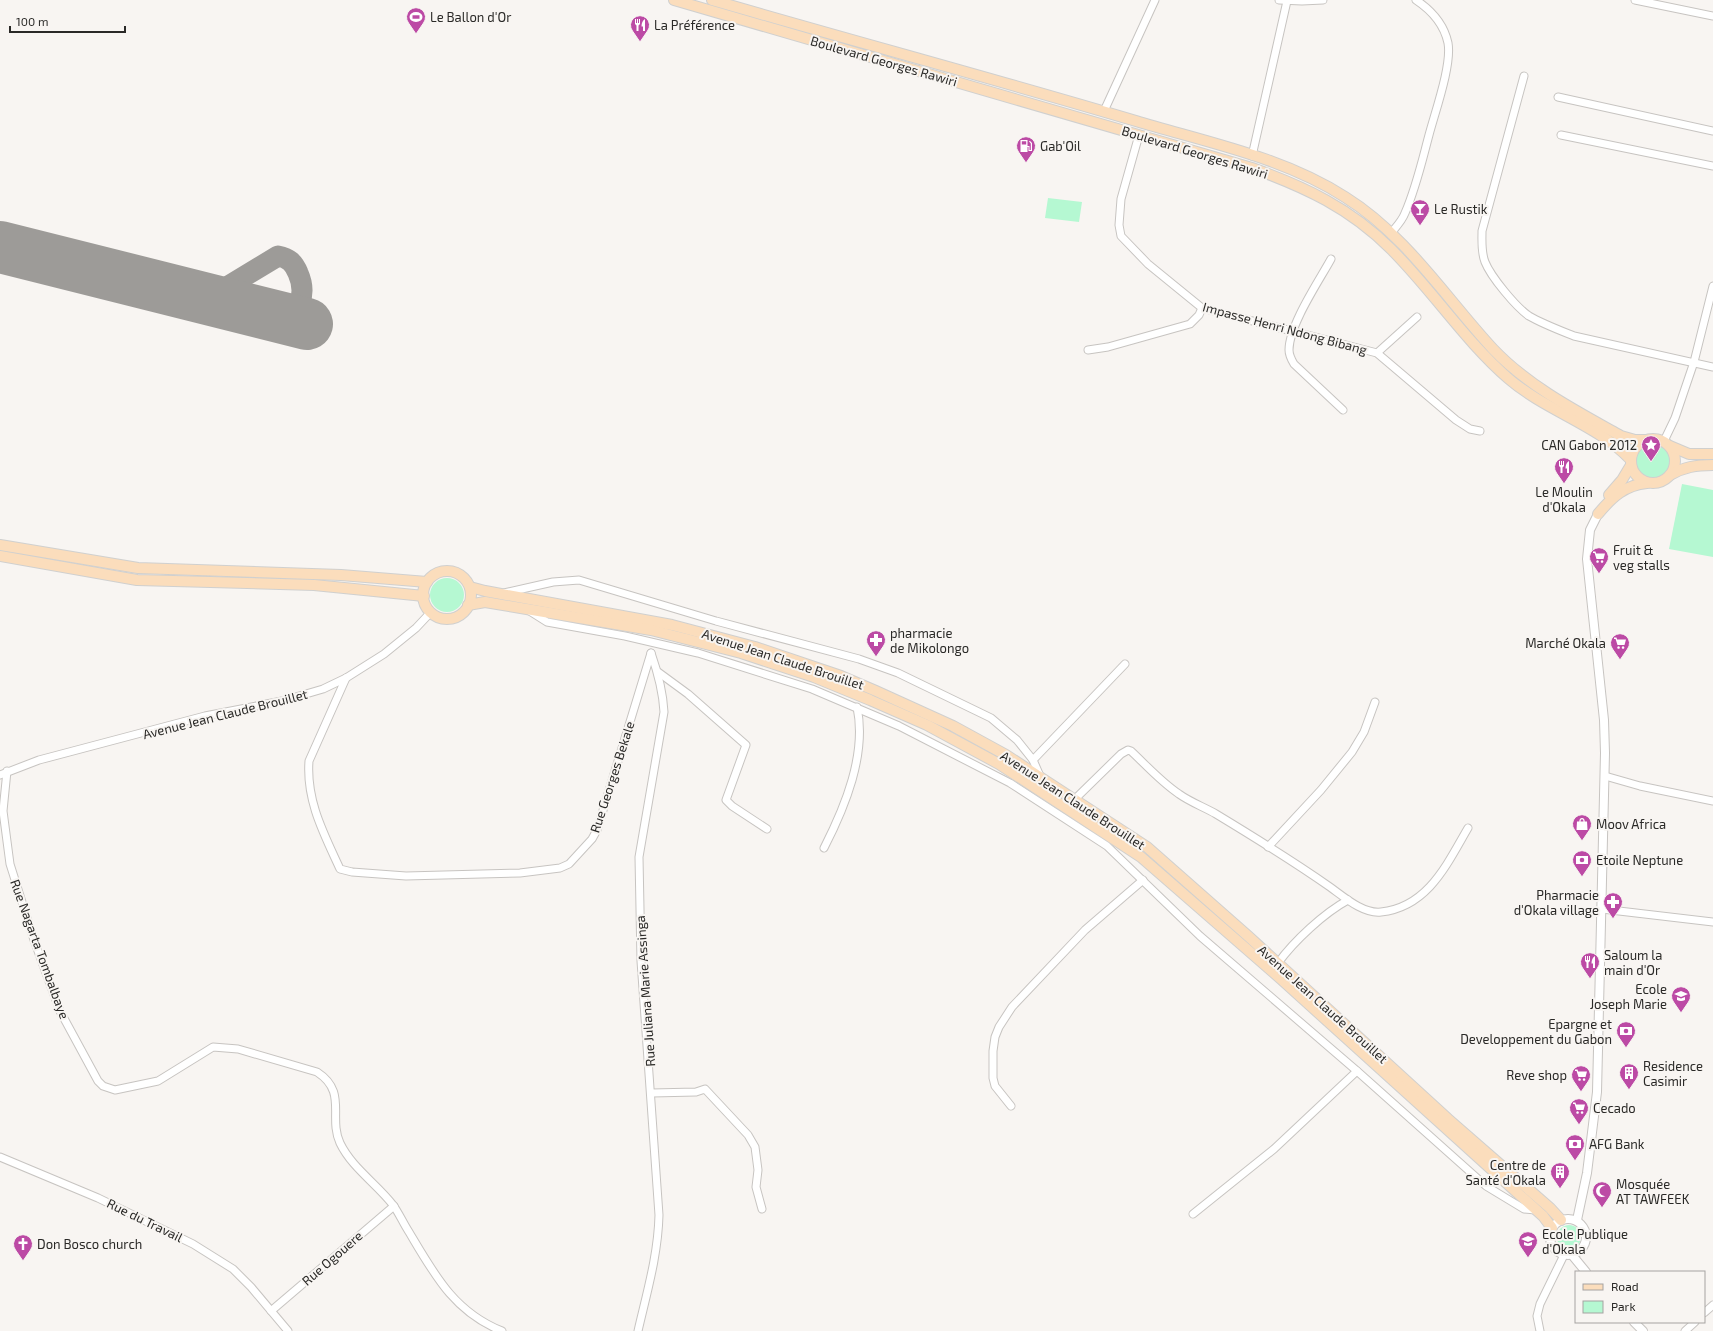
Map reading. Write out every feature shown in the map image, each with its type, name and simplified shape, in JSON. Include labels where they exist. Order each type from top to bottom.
[{"type":"main road","name":"Boulevard Georges Rawiri","points":[[674,0],[1266,173],[1313,192],[1359,221],[1392,250],[1481,352],[1510,380],[1534,397],[1613,443],[1630,462]]},
{"type":"main road","name":"Boulevard Georges Rawiri","points":[[712,0],[1104,111],[1290,169],[1328,187],[1356,204],[1391,233],[1408,250],[1493,349],[1519,373],[1547,393],[1621,436],[1635,440],[1645,440]]},
{"type":"main road","points":[[1598,514],[1603,504],[1622,480],[1635,447],[1645,440],[1651,438],[1689,454],[1713,454]]},
{"type":"main road","points":[[1667,444],[1675,461],[1670,475]]},
{"type":"main road","points":[[1630,462],[1636,476],[1647,483]]},
{"type":"main road","points":[[1598,514],[1610,500],[1629,486],[1660,482],[1670,475],[1689,466],[1713,465]]},
{"type":"main road","points":[[0,545],[138,568],[341,575],[427,582]]},
{"type":"main road","points":[[0,556],[137,580],[314,585],[424,596]]},
{"type":"main road","points":[[447,571],[461,575],[470,587],[468,605],[463,612],[450,618],[443,618],[431,612],[425,603],[424,596],[427,582],[433,576],[447,571]]},
{"type":"main road","name":"Avenue Jean Claude Brouillet","points":[[470,587],[679,626],[721,637],[841,676],[931,715],[1006,756],[1040,776],[1147,846],[1448,1119],[1550,1208],[1561,1220]]},
{"type":"main road","name":"Avenue Jean Claude Brouillet","points":[[468,605],[485,602],[651,630],[741,653],[794,670],[907,716],[947,735],[999,764],[1141,857],[1281,979],[1536,1210],[1552,1228]]},
{"type":"street","points":[[1104,111],[1155,0]]},
{"type":"street","points":[[1279,0],[1323,0]]},
{"type":"street","points":[[1391,233],[1404,215],[1417,181],[1438,103],[1449,51],[1445,32],[1440,23],[1416,0]]},
{"type":"street","points":[[1635,0],[1713,16]]},
{"type":"street","points":[[1252,156],[1287,1]]},
{"type":"street","points":[[1524,76],[1482,231],[1484,261],[1509,296],[1528,315],[1546,324],[1574,336],[1713,367]]},
{"type":"street","points":[[1558,97],[1713,131]]},
{"type":"street","name":"Impasse Henri Ndong Bibang","points":[[1139,135],[1121,200],[1119,213],[1121,236],[1148,264],[1202,308],[1377,353],[1456,420],[1470,429],[1480,431]]},
{"type":"street","points":[[1561,135],[1713,166]]},
{"type":"street","points":[[1331,259],[1292,332],[1289,350],[1290,357],[1294,364],[1343,410]]},
{"type":"street","points":[[1667,444],[1694,362],[1713,286]]},
{"type":"street","points":[[1088,350],[1108,347],[1190,324],[1199,315],[1202,308]]},
{"type":"street","points":[[1377,353],[1418,317]]},
{"type":"street","points":[[1577,1220],[1587,1173],[1597,1100],[1605,776],[1604,720],[1586,559],[1590,530],[1598,514]]},
{"type":"street","points":[[503,594],[553,582],[579,580],[716,621],[859,659],[925,685],[991,718],[1017,740],[1033,760],[1040,776]]},
{"type":"street","points":[[526,609],[547,622],[653,643],[747,668],[812,689],[899,726],[1010,782],[1092,835],[1106,846],[1200,936],[1357,1071],[1486,1186],[1524,1209],[1536,1210]]},
{"type":"street","name":"Avenue Jean Claude Brouillet","points":[[3,773],[39,760],[205,716],[255,708],[305,695],[346,678],[404,639],[431,612]]},
{"type":"street","name":"Rue Georges Bekale","points":[[346,678],[309,761],[310,789],[315,812],[340,869],[352,872],[406,876],[520,873],[560,868],[569,864],[588,844],[597,830],[653,643]]},
{"type":"street","name":"Rue Juliana Marie Assinga","points":[[638,1331],[658,1241],[659,1215],[652,1093],[641,960],[638,868],[664,712],[664,699],[658,672],[651,653]]},
{"type":"street","points":[[1033,760],[1125,664]]},
{"type":"street","points":[[658,672],[688,694],[746,745],[726,800],[732,806],[767,829]]},
{"type":"street","points":[[1268,847],[1352,752],[1364,732],[1375,702]]},
{"type":"street","points":[[824,848],[843,809],[856,762],[861,738],[857,708]]},
{"type":"street","points":[[1075,799],[1121,754],[1128,750],[1178,793],[1214,813],[1348,900],[1370,912],[1380,912],[1402,906],[1416,899],[1432,886],[1468,828]]},
{"type":"street","name":"Rue Nagarta Tombalbaye","points":[[3,773],[3,811],[10,864],[34,940],[60,1010],[98,1082],[103,1086],[115,1090],[158,1081],[213,1047],[247,1052],[317,1072],[325,1077],[334,1090],[336,1099],[336,1132],[345,1153],[394,1206],[450,1297],[469,1314],[481,1322],[502,1331]]},
{"type":"street","points":[[1605,776],[1640,786],[1713,801]]},
{"type":"street","points":[[1011,1106],[995,1086],[993,1078],[994,1037],[998,1027],[1012,1007],[1085,930],[1142,880]]},
{"type":"street","points":[[1278,964],[1286,953],[1324,917],[1348,900]]},
{"type":"street","points":[[1602,909],[1713,922]]},
{"type":"street","points":[[1193,1214],[1274,1149],[1357,1071]]},
{"type":"street","points":[[652,1093],[696,1092],[705,1090],[748,1135],[756,1153],[756,1187],[762,1210]]},
{"type":"street","name":"Rue du Travail","points":[[0,1157],[98,1198],[193,1244],[233,1270],[288,1331]]},
{"type":"street","name":"Rue Ogouere","points":[[271,1311],[394,1206]]},
{"type":"street","points":[[1540,1331],[1537,1316],[1540,1304],[1568,1255],[1583,1248],[1587,1236],[1582,1224],[1577,1220],[1571,1218],[1561,1220],[1552,1228],[1550,1236],[1551,1243],[1554,1248],[1568,1255],[1585,1271]]},
{"type":"street","points":[[1705,1312],[1713,1305]]},
{"type":"street","points":[[1635,1323],[1643,1331]]},
{"type":"street","points":[[1685,1331],[1694,1323]]},
{"type":"green space","points":[[1048,198],[1082,202],[1079,222],[1045,218]]},
{"type":"green space","points":[[1656,442],[1665,447],[1669,453],[1669,467],[1665,473],[1656,478],[1648,478],[1639,473],[1635,467],[1634,456],[1639,447],[1645,443]]},
{"type":"green space","points":[[1682,484],[1713,490],[1713,557],[1669,549]]},
{"type":"green space","points":[[444,578],[450,578],[454,579],[461,585],[464,595],[463,602],[457,609],[450,612],[444,612],[440,611],[433,605],[430,598],[430,592],[431,588],[437,581]]},
{"type":"green space","points":[[1569,1225],[1574,1226],[1580,1232],[1580,1242],[1574,1248],[1569,1249],[1564,1248],[1558,1242],[1557,1237],[1558,1232],[1564,1226]]},
{"type":"taxiway","points":[[186,294],[217,293],[278,256],[285,258],[293,264],[298,273],[302,289],[300,303],[292,315],[282,323],[268,327],[254,325],[241,318],[229,304]]},
{"type":"runway","points":[[0,247],[307,324]]},
{"type":"place","name":"Le Ballon d'Or","points":[[416,34]]},
{"type":"place","name":"La Préférence","points":[[640,42]]},
{"type":"place","name":"Gab'Oil","points":[[1026,163]]},
{"type":"place","name":"Le Rustik","points":[[1420,226]]},
{"type":"place","name":"CAN Gabon 2012","points":[[1651,462]]},
{"type":"place","name":"Le Moulin d'Okala","points":[[1564,484]]},
{"type":"place","name":"Fruit & veg stalls","points":[[1599,574]]},
{"type":"place","name":"pharmacie de Mikolongo","points":[[876,657]]},
{"type":"place","name":"Marché Okala","points":[[1620,660]]},
{"type":"place","name":"Moov Africa","points":[[1582,841]]},
{"type":"place","name":"Etoile Neptune","points":[[1582,877]]},
{"type":"place","name":"Pharmacie d'Okala village","points":[[1613,919]]},
{"type":"place","name":"Saloum la main d'Or","points":[[1590,979]]},
{"type":"place","name":"Ecole Joseph Marie","points":[[1681,1013]]},
{"type":"place","name":"Epargne et Developpement du Gabon","points":[[1626,1048]]},
{"type":"place","name":"Residence Casimir","points":[[1629,1090]]},
{"type":"place","name":"Reve shop","points":[[1581,1092]]},
{"type":"place","name":"Cecado","points":[[1579,1125]]},
{"type":"place","name":"AFG Bank","points":[[1575,1161]]},
{"type":"place","name":"Centre de Santé d'Okala","points":[[1560,1189]]},
{"type":"place","name":"Mosquée AT TAWFEEK","points":[[1602,1208]]},
{"type":"place","name":"Ecole Publique d'Okala","points":[[1528,1258]]},
{"type":"place","name":"Don Bosco church","points":[[23,1261]]}]
